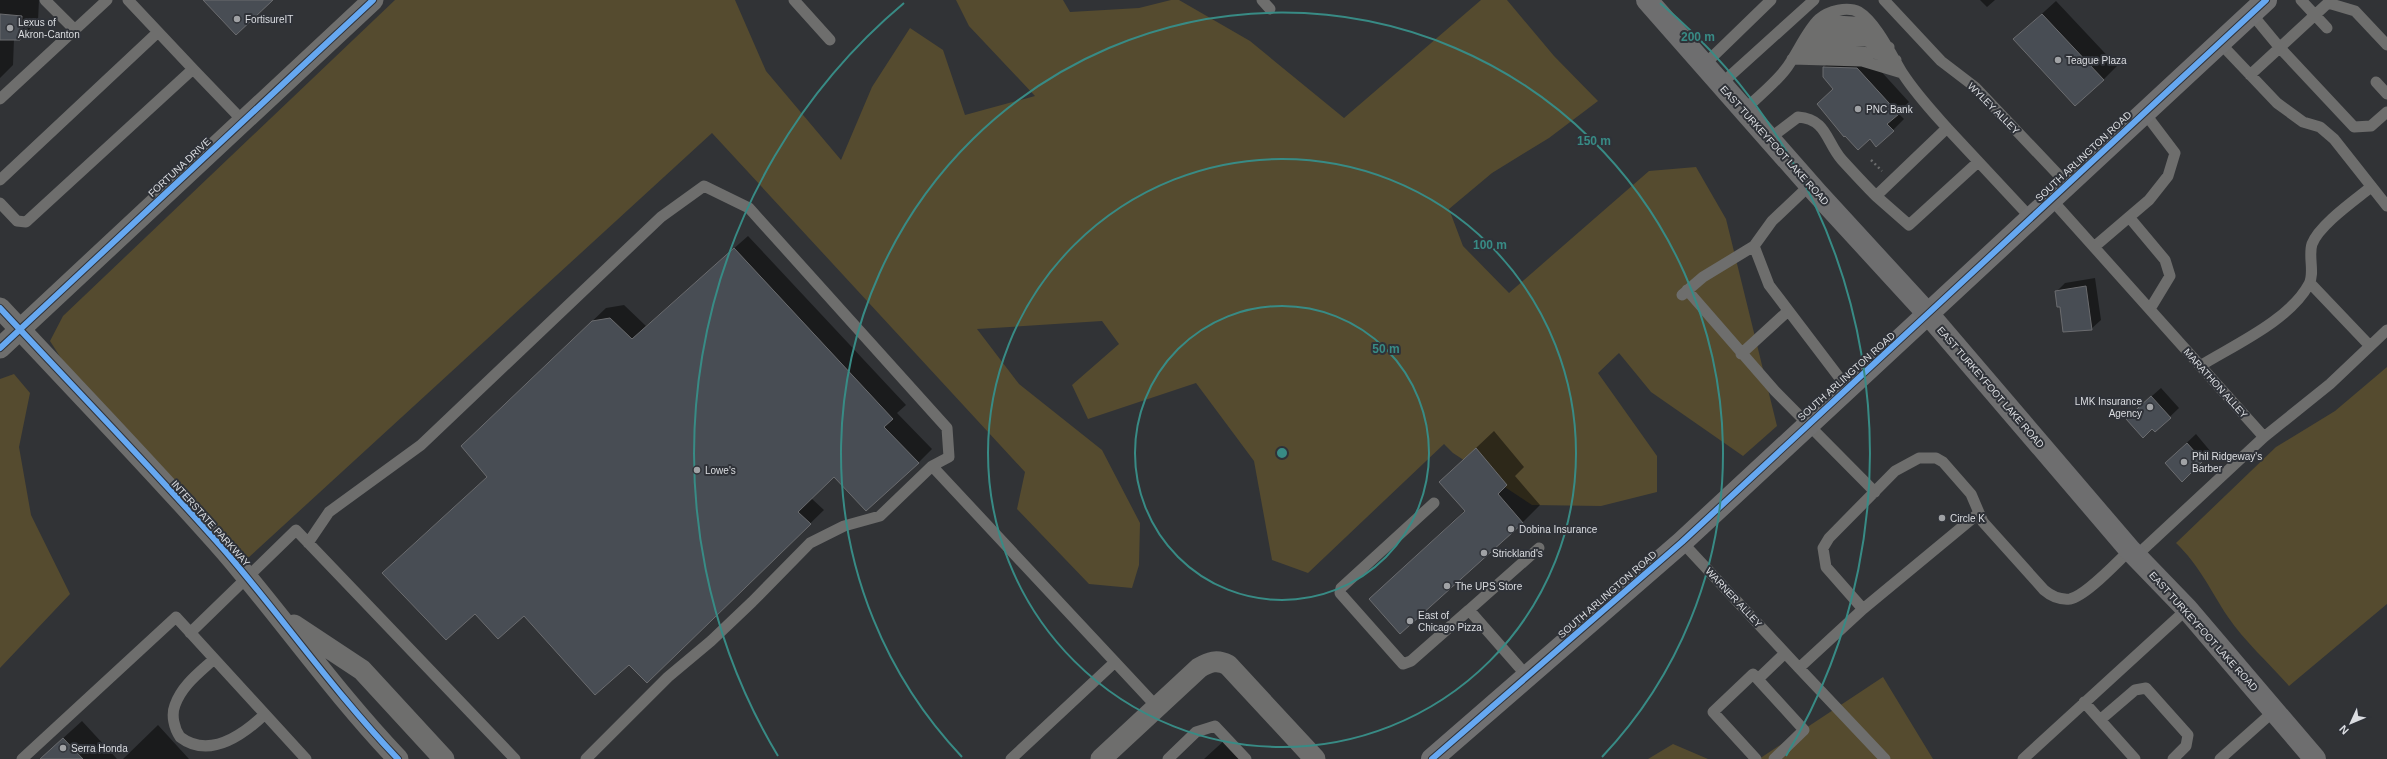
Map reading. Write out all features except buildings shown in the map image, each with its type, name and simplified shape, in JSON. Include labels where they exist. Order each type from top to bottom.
[{"type":"main road","name":"EAST TURKEYFOOT LAKE ROAD","points":[[1647,0],[1810,185],[1929,315],[2133,553],[2187,609],[2315,759]]},
{"type":"main road","name":"SOUTH ARLINGTON ROAD","points":[[1432,759],[1682,542],[1809,423],[1929,315],[2144,112],[2258,7]]},
{"type":"street","name":"FORTUNA DRIVE","points":[[0,348],[373,0]]},
{"type":"street","name":"INTERSTATE PARKWAY","points":[[0,308],[247,578],[277,613],[335,689],[398,759]]},
{"type":"street","name":"INTERSTATE PARKWAY","points":[[277,613],[362,670],[444,759]]},
{"type":"street","points":[[1101,759],[1198,668],[1207,664],[1221,661],[1228,665],[1315,759]]},
{"type":"lane","points":[[46,0],[74,30]]},
{"type":"lane","points":[[0,99],[107,0]]},
{"type":"lane","points":[[128,0],[243,122]]},
{"type":"lane","points":[[794,0],[830,40]]},
{"type":"lane","points":[[1262,0],[1270,9]]},
{"type":"lane","points":[[1704,65],[1771,0]]},
{"type":"lane","points":[[1721,84],[1814,0]]},
{"type":"lane","name":"WYLEY ALLEY","points":[[1884,0],[1941,61],[1975,87],[2059,192]]},
{"type":"lane","points":[[2301,0],[2327,28]]},
{"type":"lane","points":[[2250,75],[2328,3],[2355,11],[2387,45]]},
{"type":"lane","points":[[2258,7],[2280,48],[2354,127],[2371,126],[2387,112]]},
{"type":"lane","points":[[1744,110],[1785,70],[1819,20],[1830,12],[1844,9],[1859,12],[1889,47],[1902,73],[1921,99],[2031,218]]},
{"type":"lane","points":[[1812,30],[1858,32],[1880,36]]},
{"type":"lane","points":[[0,180],[158,32]]},
{"type":"lane","points":[[1802,45],[1865,41],[1889,47]]},
{"type":"lane","points":[[2220,42],[2277,103],[2303,122],[2320,127],[2334,139],[2387,206]]},
{"type":"lane","points":[[1802,45],[1874,53],[1896,60]]},
{"type":"lane","points":[[1792,59],[1862,61],[1902,73]]},
{"type":"lane","points":[[0,203],[17,221],[26,222],[193,69]]},
{"type":"lane","points":[[2376,82],[2387,94]]},
{"type":"lane","points":[[2094,247],[2149,200],[2168,176],[2176,153],[2144,112]]},
{"type":"lane","points":[[1769,139],[1798,117],[1811,120],[1829,136],[1840,158],[1876,196],[1909,225],[1978,162]]},
{"type":"lane","points":[[1876,196],[1947,128]]},
{"type":"lane","points":[[1810,185],[1772,221],[1754,246],[1703,277],[1684,293],[1775,391],[1809,423],[1875,492]]},
{"type":"lane","points":[[308,543],[329,512],[421,445],[661,217],[704,186],[749,208],[948,428],[949,457],[932,466],[880,516],[844,526],[810,543],[711,641],[668,677],[588,758]]},
{"type":"lane","points":[[2200,366],[2265,326],[2291,307],[2310,283],[2312,244],[2322,230],[2371,187]]},
{"type":"lane","name":"MARATHON ALLEY","points":[[2059,192],[2094,247],[2264,437]]},
{"type":"lane","points":[[2129,217],[2165,260],[2170,276],[2150,309]]},
{"type":"lane","points":[[1754,246],[1769,285],[1848,389]]},
{"type":"lane","points":[[2310,283],[2370,346]]},
{"type":"lane","points":[[1741,354],[1788,310]]},
{"type":"lane","points":[[1863,609],[1826,567],[1823,548],[1830,538],[1895,471],[1911,461],[1919,458],[1936,458],[1943,462],[1971,494],[1983,522],[2044,590],[2052,596],[2071,599],[2082,593],[2133,553],[2264,437],[2330,384],[2387,330]]},
{"type":"lane","points":[[932,466],[1157,707]]},
{"type":"lane","points":[[1434,503],[1341,588],[1340,592],[1403,664],[1411,661],[1539,548]]},
{"type":"lane","points":[[1799,668],[1863,609],[1979,513]]},
{"type":"lane","points":[[190,633],[296,530],[515,759]]},
{"type":"lane","name":"WARNER ALLEY","points":[[1682,542],[1885,759]]},
{"type":"lane","points":[[2023,759],[2187,609]]},
{"type":"lane","points":[[1469,610],[1527,676]]},
{"type":"lane","points":[[22,759],[176,617],[306,759]]},
{"type":"lane","points":[[1758,679],[1785,653]]},
{"type":"lane","points":[[214,659],[186,685],[175,705],[173,717],[176,731],[186,744],[201,752],[216,752],[236,742],[265,714]]},
{"type":"lane","points":[[1010,759],[1115,662]]},
{"type":"lane","points":[[1756,759],[1713,712],[1753,674],[1804,730],[1774,759]]},
{"type":"lane","points":[[2100,720],[2134,690],[2146,688],[2188,735],[2186,746],[2173,759]]},
{"type":"lane","points":[[2084,702],[2135,759]]},
{"type":"lane","points":[[2220,759],[2274,711]]},
{"type":"lane","points":[[1168,759],[1196,732],[1215,726],[1246,759]]},
{"type":"shaded area","points":[[395,0],[735,0],[766,71],[841,160],[872,87],[910,28],[943,50],[965,115],[1035,96],[969,26],[956,0],[1063,0],[1070,12],[1139,8],[1171,0],[1179,0],[1250,41],[1344,118],[1481,0],[1507,0],[1554,56],[1598,101],[1549,138],[1492,173],[1449,209],[1463,246],[1509,293],[1649,171],[1696,167],[1726,219],[1777,426],[1743,456],[1651,392],[1619,353],[1598,373],[1657,456],[1657,492],[1601,506],[1532,505],[1453,453],[1444,444],[1308,573],[1272,560],[1254,461],[1196,383],[1088,419],[1072,385],[1119,344],[1102,321],[977,329],[1019,384],[1102,450],[1140,523],[1139,565],[1132,588],[1089,584],[1017,509],[1025,472],[712,133],[248,558],[193,506],[66,366],[50,341],[63,316]]},
{"type":"shaded area","points":[[2387,367],[2387,604],[2289,686],[2234,626],[2192,560],[2176,543],[2276,447],[2335,411]]},
{"type":"shaded area","points":[[14,374],[30,393],[19,447],[31,515],[70,594],[0,668],[0,379]]},
{"type":"shaded area","points":[[1883,677],[1933,759],[1759,759]]},
{"type":"shaded area","points":[[1673,744],[1708,759],[1648,759]]},
{"type":"cycle path","points":[[0,348],[373,0]]},
{"type":"cycle path","points":[[1432,759],[1682,542],[2266,0]]},
{"type":"cycle path","points":[[0,308],[226,552],[353,709],[398,759]]},
{"type":"place","name":"FortisureIT","points":[[237,19]]},
{"type":"place","name":"Lexus of Akron-Canton","points":[[10,28]]},
{"type":"place","name":"Teague Plaza","points":[[2058,60]]},
{"type":"place","name":"PNC Bank","points":[[1858,109]]},
{"type":"place","name":"LMK Insurance Agency","points":[[2150,407]]},
{"type":"place","name":"Phil Ridgeway's Barber","points":[[2184,462]]},
{"type":"place","name":"Lowe's","points":[[697,470]]},
{"type":"place","name":"Circle K","points":[[1942,518]]},
{"type":"place","name":"Dobina Insurance","points":[[1511,529]]},
{"type":"place","name":"Strickland's","points":[[1484,553]]},
{"type":"place","name":"The UPS Store","points":[[1447,586]]},
{"type":"place","name":"East of Chicago Pizza","points":[[1410,621]]},
{"type":"place","name":"Serra Honda","points":[[63,748]]}]
